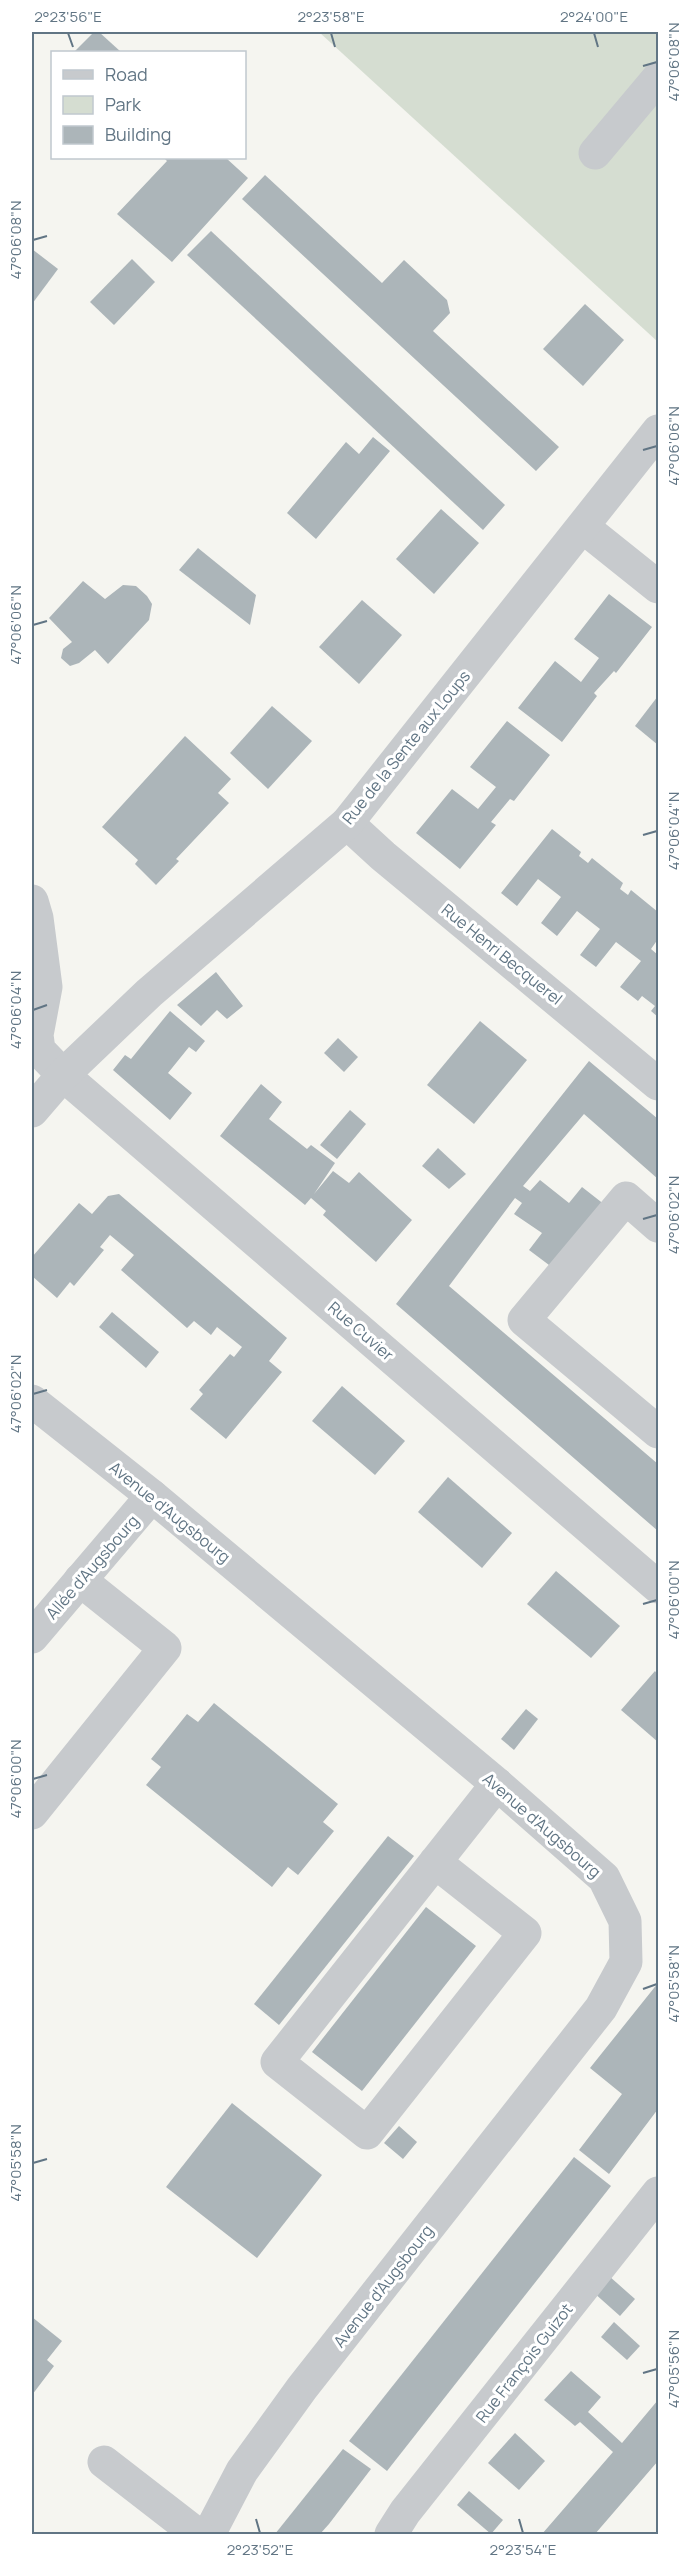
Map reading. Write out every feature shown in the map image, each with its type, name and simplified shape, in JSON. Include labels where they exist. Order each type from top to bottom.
[{"type":"street","points":[[595,153],[658,78]]},
{"type":"street","name":"Rue de la Sente aux Loups","points":[[32,1111],[63,1075],[149,993],[346,823],[658,431]]},
{"type":"street","points":[[583,527],[658,587]]},
{"type":"street","name":"Rue Henri Becquerel","points":[[346,823],[382,856],[658,1084]]},
{"type":"street","name":"Rue Cuvier","points":[[32,901],[37,918],[46,987],[37,1035],[39,1050],[63,1075],[658,1587]]},
{"type":"street","points":[[658,1226],[626,1198],[524,1320],[658,1432]]},
{"type":"street","name":"Avenue d'Augsbourg","points":[[32,1401],[152,1496],[497,1784],[604,1878],[625,1921],[626,1962],[601,2008],[310,2379],[249,2462],[209,2535]]},
{"type":"street","name":"Allée d'Augsbourg","points":[[32,1637],[152,1496]]},
{"type":"street","points":[[32,1813],[165,1648],[80,1580]]},
{"type":"street","points":[[435,1862],[525,1933],[367,2133],[277,2062],[435,1862],[497,1784]]},
{"type":"street","name":"Rue François Guizot","points":[[391,2535],[405,2512],[658,2193]]},
{"type":"street","points":[[104,2462],[197,2535]]},
{"type":"green space","points":[[319,32],[658,32],[658,342]]},
{"type":"building","points":[[94,32],[99,32],[120,51],[75,51]]},
{"type":"building","points":[[165,159],[227,159],[248,178],[172,262],[117,214],[167,161]]},
{"type":"building","points":[[265,175],[382,283],[404,260],[447,300],[450,313],[433,331],[559,447],[536,471],[242,199]]},
{"type":"building","points":[[211,231],[505,505],[483,530],[187,255]]},
{"type":"building","points":[[32,249],[58,269],[32,304]]},
{"type":"building","points":[[132,259],[155,282],[114,325],[90,302]]},
{"type":"building","points":[[585,304],[624,340],[583,386],[543,349]]},
{"type":"building","points":[[373,437],[390,451],[316,539],[287,513],[346,442],[359,454]]},
{"type":"building","points":[[441,509],[479,543],[434,594],[396,559]]},
{"type":"building","points":[[198,548],[256,595],[250,625],[179,570]]},
{"type":"building","points":[[83,581],[105,599],[123,585],[136,586],[152,604],[149,620],[108,664],[95,650],[79,663],[70,666],[61,658],[63,649],[72,642],[49,618]]},
{"type":"building","points":[[609,594],[652,627],[616,673],[614,671],[594,693],[597,696],[562,742],[518,708],[555,661],[581,682],[599,658],[574,639]]},
{"type":"building","points":[[362,600],[402,635],[359,684],[319,647]]},
{"type":"building","points":[[658,696],[658,745],[635,726]]},
{"type":"building","points":[[272,706],[312,741],[268,789],[230,753]]},
{"type":"building","points":[[507,721],[550,755],[514,801],[510,799],[491,822],[496,825],[460,869],[416,833],[452,789],[478,809],[496,787],[470,767]]},
{"type":"building","points":[[185,736],[231,779],[218,793],[229,803],[176,859],[179,861],[156,885],[135,864],[138,860],[102,827]]},
{"type":"building","points":[[552,829],[581,852],[579,856],[588,863],[592,858],[623,883],[620,889],[628,895],[631,890],[658,912],[658,939],[651,949],[658,955],[658,1017],[651,1011],[655,1006],[642,996],[638,1001],[620,987],[641,961],[616,942],[596,967],[580,955],[600,929],[577,911],[557,936],[541,923],[561,897],[538,879],[517,906],[501,893]]},
{"type":"building","points":[[216,972],[243,1006],[227,1019],[217,1010],[201,1026],[177,1005]]},
{"type":"building","points":[[170,1011],[205,1041],[196,1052],[189,1047],[168,1073],[192,1093],[170,1120],[113,1070],[125,1055],[131,1059]]},
{"type":"building","points":[[480,1021],[527,1060],[474,1124],[427,1085]]},
{"type":"building","points":[[338,1038],[358,1057],[344,1072],[324,1053]]},
{"type":"building","points":[[589,1061],[658,1119],[658,1179],[584,1114],[523,1186],[530,1191],[540,1180],[569,1203],[582,1187],[605,1205],[553,1268],[529,1250],[542,1233],[514,1214],[522,1203],[515,1198],[449,1286],[658,1464],[658,1531],[396,1304]]},
{"type":"building","points":[[261,1084],[282,1102],[269,1119],[307,1149],[311,1145],[335,1163],[314,1194],[333,1171],[349,1183],[359,1172],[412,1220],[376,1262],[323,1215],[326,1211],[311,1198],[305,1205],[220,1136]]},
{"type":"building","points":[[350,1110],[366,1124],[337,1159],[320,1145]]},
{"type":"building","points":[[438,1148],[466,1174],[449,1189],[422,1166]]},
{"type":"building","points":[[119,1194],[287,1338],[269,1361],[282,1372],[226,1439],[190,1409],[203,1394],[199,1390],[230,1354],[234,1357],[242,1347],[217,1327],[211,1335],[194,1321],[187,1328],[121,1270],[134,1255],[110,1235],[100,1247],[104,1250],[74,1286],[70,1282],[57,1298],[32,1276],[32,1257],[79,1203],[92,1214],[108,1196]]},
{"type":"building","points":[[112,1312],[159,1352],[146,1368],[99,1327]]},
{"type":"building","points":[[342,1386],[405,1441],[375,1475],[312,1421]]},
{"type":"building","points":[[448,1477],[512,1533],[482,1568],[418,1512]]},
{"type":"building","points":[[556,1571],[620,1626],[591,1658],[527,1604]]},
{"type":"building","points":[[655,1671],[658,1675],[658,1742],[621,1710]]},
{"type":"building","points":[[214,1703],[338,1804],[323,1822],[334,1831],[298,1875],[288,1867],[272,1887],[146,1785],[161,1767],[151,1759],[187,1714],[198,1722]]},
{"type":"building","points":[[526,1709],[538,1719],[514,1750],[501,1739]]},
{"type":"building","points":[[388,1836],[414,1856],[279,2025],[254,2004]]},
{"type":"building","points":[[426,1907],[476,1946],[362,2091],[312,2052]]},
{"type":"building","points":[[658,1983],[658,2109],[609,2174],[579,2150],[622,2094],[590,2068]]},
{"type":"building","points":[[232,2103],[322,2175],[257,2258],[166,2187]]},
{"type":"building","points":[[399,2126],[417,2142],[403,2159],[384,2143]]},
{"type":"building","points":[[574,2157],[611,2186],[387,2471],[349,2441]]},
{"type":"building","points":[[609,2276],[635,2299],[620,2316],[593,2292]]},
{"type":"building","points":[[32,2317],[62,2341],[47,2360],[54,2366],[32,2395]]},
{"type":"building","points":[[614,2322],[640,2346],[627,2360],[601,2337]]},
{"type":"building","points":[[571,2371],[601,2397],[588,2412],[622,2443],[658,2400],[658,2461],[595,2534],[542,2534],[613,2452],[580,2422],[575,2426],[544,2400]]},
{"type":"building","points":[[515,2433],[545,2461],[519,2490],[488,2463]]},
{"type":"building","points":[[343,2449],[371,2469],[329,2524],[320,2534],[275,2534]]},
{"type":"building","points":[[469,2491],[503,2520],[491,2534],[457,2505]]}]
